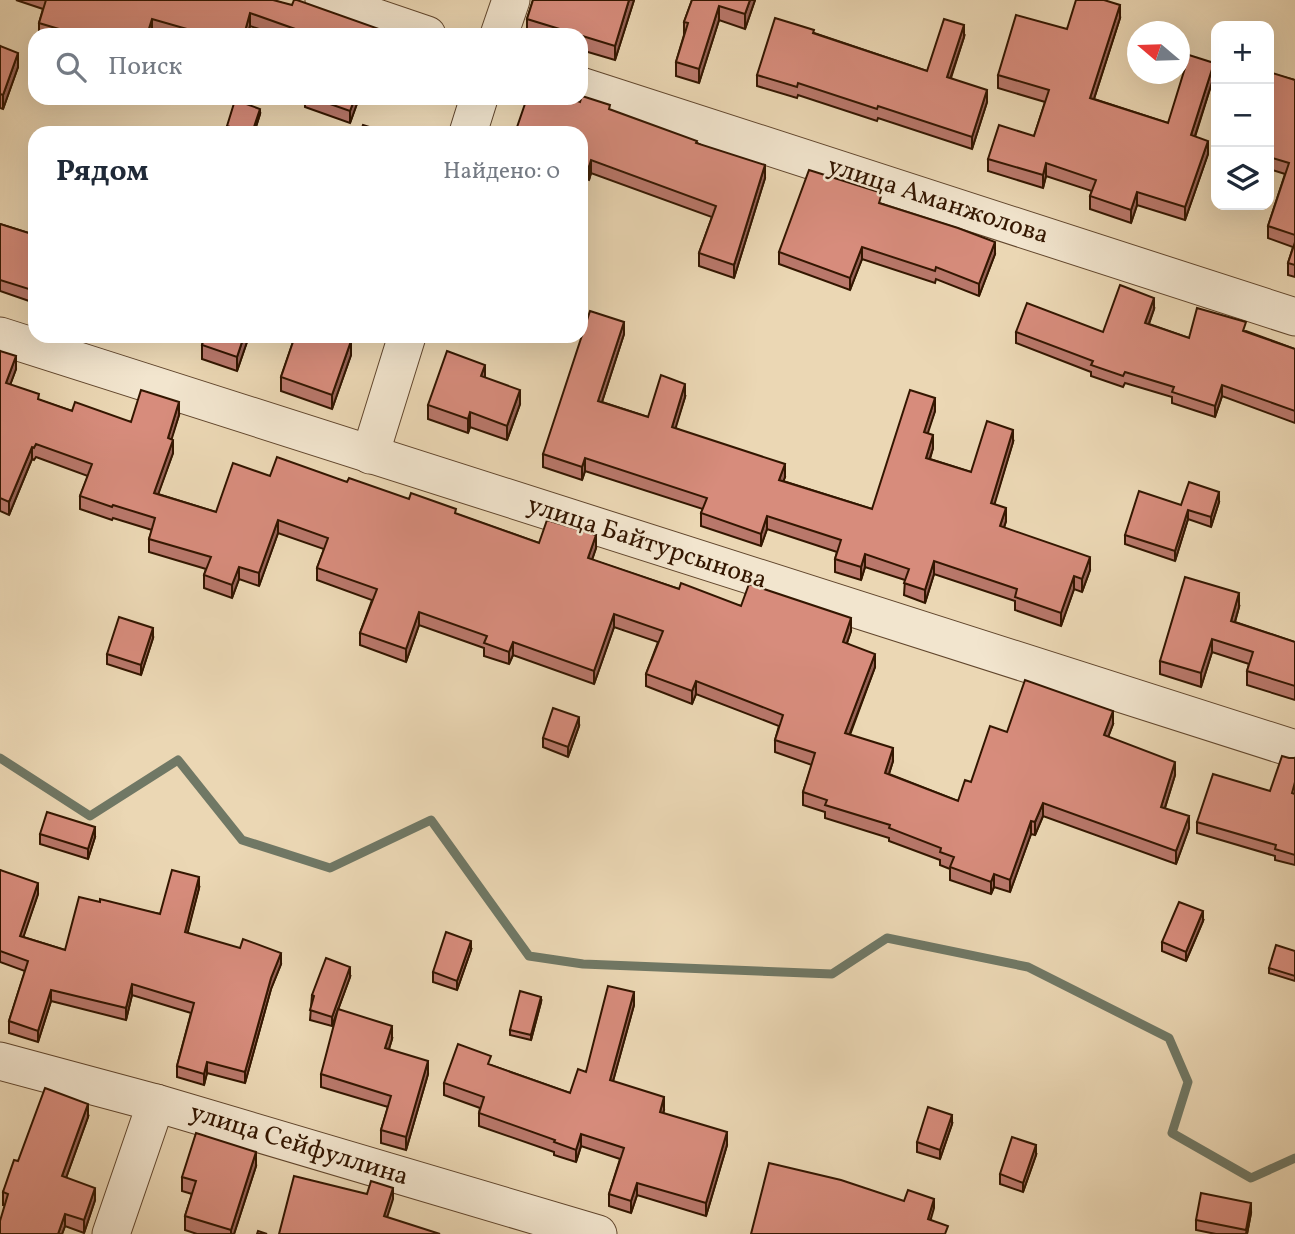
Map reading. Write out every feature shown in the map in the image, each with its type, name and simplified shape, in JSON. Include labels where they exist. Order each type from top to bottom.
[{"type":"street","points":[[324,0],[406,28]]},
{"type":"street","points":[[501,28],[511,0]]},
{"type":"street","name":"улица Аманжолова","points":[[588,88],[1295,317]]},
{"type":"street","points":[[470,126],[477,105]]},
{"type":"street","name":"улица Байтурсынова","points":[[0,336],[1295,749]]},
{"type":"street","points":[[370,455],[405,343]]},
{"type":"street","name":"улица Сейфуллина","points":[[0,1060],[156,1103],[598,1234]]},
{"type":"street","points":[[111,1234],[156,1103]]},
{"type":"building","points":[[46,0],[273,0],[292,5],[294,0],[297,0],[376,28],[292,28],[250,13],[246,28],[184,28],[152,19],[149,28],[56,28],[39,23]]},
{"type":"building","points":[[533,0],[629,0],[615,46],[588,38],[588,28],[556,28],[527,19]]},
{"type":"building","points":[[692,0],[750,0],[745,14],[719,6],[699,69],[676,62],[688,23],[684,22]]},
{"type":"building","points":[[1076,0],[1104,0],[1120,5],[1090,98],[1168,123],[1180,84],[1190,84],[1190,55],[1211,62],[1211,72],[1191,135],[1208,141],[1185,207],[1137,192],[1131,210],[1090,196],[1096,180],[1046,163],[1043,175],[988,159],[999,125],[1034,136],[1049,90],[998,75],[1016,15],[1067,29]]},
{"type":"building","points":[[775,18],[927,71],[944,19],[964,25],[947,77],[987,90],[972,137],[878,106],[877,109],[798,83],[797,87],[757,75]]},
{"type":"building","points":[[0,46],[18,53],[3,95],[0,94]]},
{"type":"building","points":[[1274,74],[1295,80],[1295,235],[1268,226],[1289,163],[1274,158]]},
{"type":"building","points":[[588,98],[610,105],[609,109],[697,141],[696,143],[765,165],[734,265],[699,253],[716,206],[591,160],[588,167],[588,126],[517,126],[525,105],[588,105]]},
{"type":"building","points":[[233,105],[249,105],[260,109],[254,126],[227,126]]},
{"type":"building","points":[[333,105],[352,105],[350,111]]},
{"type":"building","points":[[809,170],[882,193],[879,203],[995,242],[979,284],[936,267],[935,271],[862,247],[850,278],[779,252]]},
{"type":"building","points":[[0,224],[28,233],[28,289],[0,280]]},
{"type":"building","points":[[1295,242],[1295,265],[1288,263]]},
{"type":"building","points":[[1120,285],[1154,298],[1145,323],[1189,338],[1197,308],[1246,322],[1243,331],[1295,349],[1295,411],[1222,385],[1215,406],[1172,392],[1174,387],[1125,372],[1123,376],[1091,365],[1093,361],[1016,332],[1027,303],[1103,332]]},
{"type":"building","points":[[590,311],[624,322],[598,401],[648,417],[661,375],[685,384],[672,427],[785,464],[779,480],[872,509],[910,390],[935,398],[924,432],[933,435],[926,458],[971,472],[987,421],[1013,430],[991,503],[1006,508],[1000,526],[1090,557],[1082,579],[1074,576],[1061,613],[1015,597],[1017,589],[934,561],[925,590],[904,583],[909,569],[865,554],[861,567],[835,559],[841,540],[767,516],[761,534],[701,513],[707,498],[585,458],[582,467],[543,454],[579,343],[588,343]]},
{"type":"building","points":[[203,343],[242,343],[237,357],[202,345]]},
{"type":"building","points":[[293,343],[350,343],[332,395],[281,377]]},
{"type":"building","points":[[0,351],[16,356],[6,383],[39,394],[38,399],[72,411],[75,402],[131,422],[141,390],[179,402],[168,438],[173,440],[154,493],[216,512],[233,463],[270,476],[277,457],[347,482],[349,478],[409,499],[411,493],[456,509],[455,513],[539,543],[547,520],[596,535],[588,558],[679,589],[681,583],[741,606],[749,584],[851,618],[843,642],[875,654],[845,733],[893,748],[885,773],[958,801],[965,780],[971,782],[990,726],[1007,732],[1025,680],[1113,711],[1104,735],[1175,762],[1161,807],[1189,816],[1176,851],[1043,803],[1035,822],[1031,821],[1010,880],[994,874],[991,882],[950,867],[954,857],[940,852],[941,848],[889,828],[890,825],[825,805],[827,800],[803,792],[815,753],[775,740],[783,715],[696,681],[692,691],[646,674],[663,631],[614,614],[594,671],[513,642],[509,652],[484,643],[487,636],[419,612],[406,649],[360,633],[377,589],[317,568],[328,538],[278,520],[259,573],[239,567],[232,585],[204,575],[211,557],[149,539],[155,518],[80,496],[92,464],[36,444],[32,447],[9,502],[0,498]]},
{"type":"building","points":[[447,351],[485,365],[481,376],[520,390],[507,426],[470,412],[468,419],[428,405]]},
{"type":"building","points":[[1189,482],[1219,492],[1211,517],[1188,510],[1175,551],[1125,535],[1139,491],[1181,505]]},
{"type":"building","points":[[1185,577],[1239,593],[1231,621],[1295,642],[1295,686],[1247,671],[1253,652],[1212,639],[1201,673],[1160,661]]},
{"type":"building","points":[[119,617],[153,628],[141,665],[107,654]]},
{"type":"building","points":[[553,708],[579,717],[568,747],[543,738]]},
{"type":"building","points":[[1282,756],[1295,758],[1292,793],[1295,794],[1295,855],[1275,849],[1276,845],[1197,822],[1213,774],[1270,791]]},
{"type":"building","points":[[47,812],[95,827],[88,849],[40,834]]},
{"type":"building","points":[[0,870],[38,883],[20,936],[65,950],[79,897],[100,902],[100,899],[160,914],[172,870],[199,877],[185,932],[240,948],[243,939],[281,953],[271,978],[245,1072],[207,1062],[204,1074],[177,1066],[194,1003],[132,984],[126,1008],[51,990],[38,1031],[9,1021],[28,961],[0,951]]},
{"type":"building","points":[[1179,902],[1203,911],[1186,952],[1162,942]]},
{"type":"building","points":[[446,932],[471,941],[457,981],[433,972]]},
{"type":"building","points":[[1276,945],[1295,951],[1295,976],[1269,968]]},
{"type":"building","points":[[326,958],[350,967],[332,1017],[310,1010],[314,996],[312,995]]},
{"type":"building","points":[[608,986],[634,992],[610,1080],[664,1097],[660,1112],[727,1132],[706,1203],[637,1183],[631,1201],[609,1194],[624,1148],[581,1134],[576,1150],[479,1113],[484,1097],[444,1083],[458,1044],[491,1056],[488,1064],[570,1093],[578,1069],[586,1072]]},
{"type":"building","points":[[520,991],[541,997],[531,1035],[510,1030]]},
{"type":"building","points":[[338,1009],[392,1026],[385,1048],[428,1061],[406,1137],[381,1130],[391,1096],[321,1074]]},
{"type":"building","points":[[45,1088],[88,1104],[62,1176],[95,1188],[84,1220],[65,1214],[58,1234],[0,1234],[0,1221],[8,1194],[3,1192],[14,1160],[18,1161]]},
{"type":"building","points":[[928,1107],[952,1115],[940,1150],[917,1142]]},
{"type":"building","points":[[196,1133],[256,1152],[231,1230],[185,1216],[196,1181],[182,1177]]},
{"type":"building","points":[[1012,1137],[1036,1145],[1023,1183],[1000,1174]]},
{"type":"building","points":[[769,1163],[841,1180],[904,1201],[908,1190],[934,1199],[928,1219],[948,1226],[945,1234],[751,1234]]},
{"type":"building","points":[[294,1176],[367,1194],[371,1181],[393,1188],[384,1216],[440,1234],[279,1234]]},
{"type":"building","points":[[1201,1193],[1251,1203],[1246,1230],[1196,1220]]},
{"type":"waterway","points":[[0,758],[90,816],[178,760],[242,840],[330,868],[431,820],[529,956],[583,964],[832,974],[887,938],[1028,967],[1169,1038],[1188,1082],[1172,1133],[1251,1178],[1295,1158]]}]
